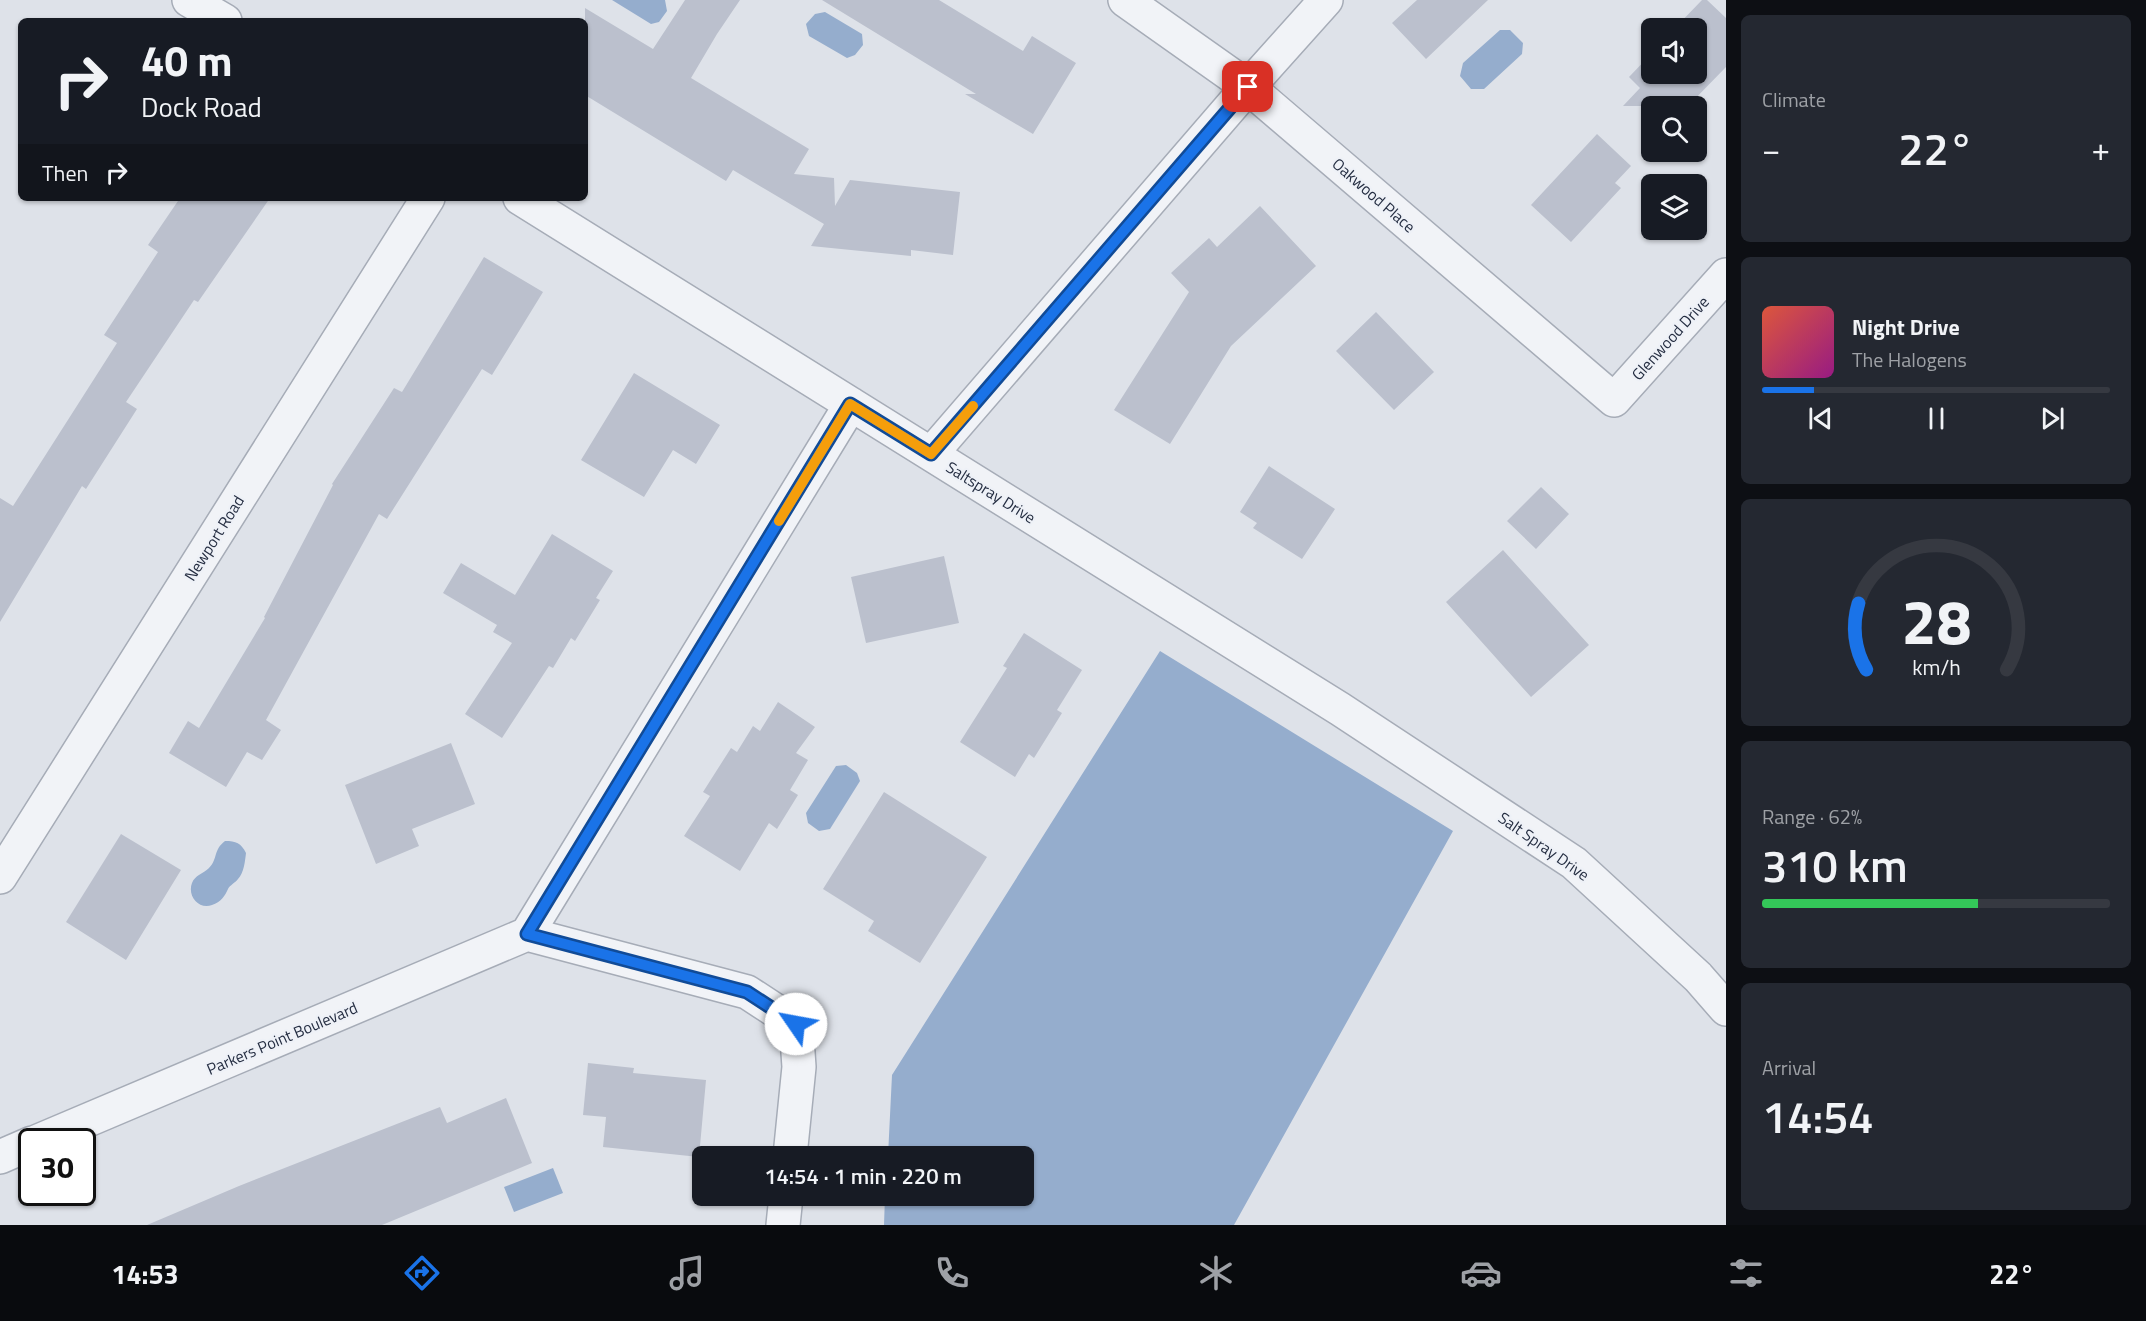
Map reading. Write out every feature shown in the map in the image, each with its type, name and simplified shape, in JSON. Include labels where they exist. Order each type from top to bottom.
[{"type":"street","points":[[189,0],[220,18]]},
{"type":"street","name":"Oakwood Place","points":[[1125,0],[1248,87],[1614,400]]},
{"type":"street","points":[[931,454],[1326,0]]},
{"type":"street","name":"Newport Road","points":[[0,877],[426,201]]},
{"type":"street","name":"Saltspray Drive","points":[[525,201],[1340,709]]},
{"type":"street","name":"Glenwood Drive","points":[[1614,400],[1726,275]]},
{"type":"street","points":[[791,1146],[799,1067],[796,1024],[747,992],[527,934],[850,404]]},
{"type":"street","name":"Salt Spray Drive","points":[[1340,709],[1574,863],[1698,977],[1726,1009]]},
{"type":"street","name":"Parkers Point Boulevard","points":[[69,1128],[527,934]]},
{"type":"street","points":[[0,1157],[18,1149]]},
{"type":"street","points":[[783,1225],[785,1206]]},
{"type":"water","points":[[612,0],[665,0],[667,11],[659,22],[651,24]]},
{"type":"water","points":[[825,12],[862,34],[863,45],[855,55],[847,58],[809,36],[806,24],[815,14]]},
{"type":"water","points":[[1500,30],[1510,30],[1523,43],[1522,54],[1484,89],[1471,89],[1460,76],[1463,63]]},
{"type":"water","points":[[1160,651],[1453,831],[1234,1225],[884,1225],[885,1206],[1034,1206],[1034,1146],[888,1146],[892,1075]]},
{"type":"water","points":[[846,765],[857,773],[860,781],[830,829],[819,831],[808,823],[806,813],[836,766]]},
{"type":"water","points":[[225,841],[238,843],[246,853],[243,870],[220,900],[212,905],[203,906],[195,901],[191,893],[192,883],[212,865],[219,848]]},
{"type":"water","points":[[553,1168],[563,1193],[514,1212],[504,1187]]},
{"type":"building","points":[[685,0],[740,0],[691,78],[809,149],[794,174],[834,178],[835,206],[850,180],[960,192],[953,255],[911,250],[911,256],[811,246],[824,224],[733,170],[726,181],[588,97],[588,18],[585,18],[585,8],[653,49]]},
{"type":"building","points":[[822,0],[939,0],[1023,51],[1032,36],[1076,63],[1033,134],[965,94],[976,94]]},
{"type":"building","points":[[1417,0],[1488,0],[1426,59],[1392,23]]},
{"type":"building","points":[[1702,0],[1707,0],[1726,18],[1726,67],[1698,96],[1641,96],[1641,106],[1623,106],[1640,88],[1629,77],[1641,64],[1641,84],[1707,84],[1707,18],[1685,18]]},
{"type":"building","points":[[1597,134],[1631,166],[1615,183],[1621,188],[1571,242],[1531,205]]},
{"type":"building","points":[[178,201],[268,201],[198,302],[194,300],[126,402],[137,409],[86,489],[82,486],[0,622],[0,498],[13,506],[117,343],[104,335],[158,252],[148,245]]},
{"type":"building","points":[[1260,206],[1316,266],[1231,346],[1170,444],[1114,410],[1189,292],[1171,273],[1209,238],[1217,247]]},
{"type":"building","points":[[484,257],[543,292],[492,375],[482,369],[387,519],[379,514],[266,720],[281,730],[262,760],[247,752],[226,787],[169,753],[188,721],[199,728],[265,618],[332,484],[394,388],[402,392]]},
{"type":"building","points":[[1376,312],[1434,372],[1394,410],[1336,351]]},
{"type":"building","points":[[634,373],[720,425],[696,464],[673,450],[644,497],[581,460]]},
{"type":"building","points":[[1269,466],[1335,509],[1302,559],[1253,528],[1257,523],[1240,512]]},
{"type":"building","points":[[1541,487],[1569,514],[1536,549],[1507,521]]},
{"type":"building","points":[[552,534],[613,571],[596,598],[600,600],[575,641],[571,638],[553,668],[549,666],[502,738],[465,714],[512,643],[493,632],[497,625],[443,593],[461,563],[515,595]]},
{"type":"building","points":[[1503,550],[1589,645],[1531,697],[1446,602]]},
{"type":"building","points":[[944,556],[959,623],[866,643],[851,577]]},
{"type":"building","points":[[1024,633],[1082,670],[1057,710],[1062,713],[1034,758],[1029,754],[1015,777],[960,742],[1007,668],[1003,666]]},
{"type":"building","points":[[778,702],[815,727],[796,753],[808,760],[790,790],[798,795],[777,829],[769,823],[740,871],[684,836],[710,796],[703,792],[731,748],[737,752],[753,726],[760,731]]},
{"type":"building","points":[[451,743],[475,804],[412,829],[419,846],[376,864],[345,785]]},
{"type":"building","points":[[884,792],[987,857],[920,963],[868,931],[874,921],[823,889]]},
{"type":"building","points":[[121,834],[181,870],[126,960],[66,922]]},
{"type":"building","points":[[588,1063],[634,1068],[633,1073],[706,1080],[700,1146],[692,1146],[692,1156],[603,1147],[606,1117],[583,1115]]},
{"type":"building","points":[[506,1098],[532,1163],[382,1225],[147,1225],[239,1186],[440,1107],[447,1123]]},
{"type":"slow traffic","points":[[779,521],[850,404],[931,454],[973,406]]},
{"type":"route","points":[[796,1024],[747,992],[527,934],[850,404],[931,454],[1248,87]]}]
